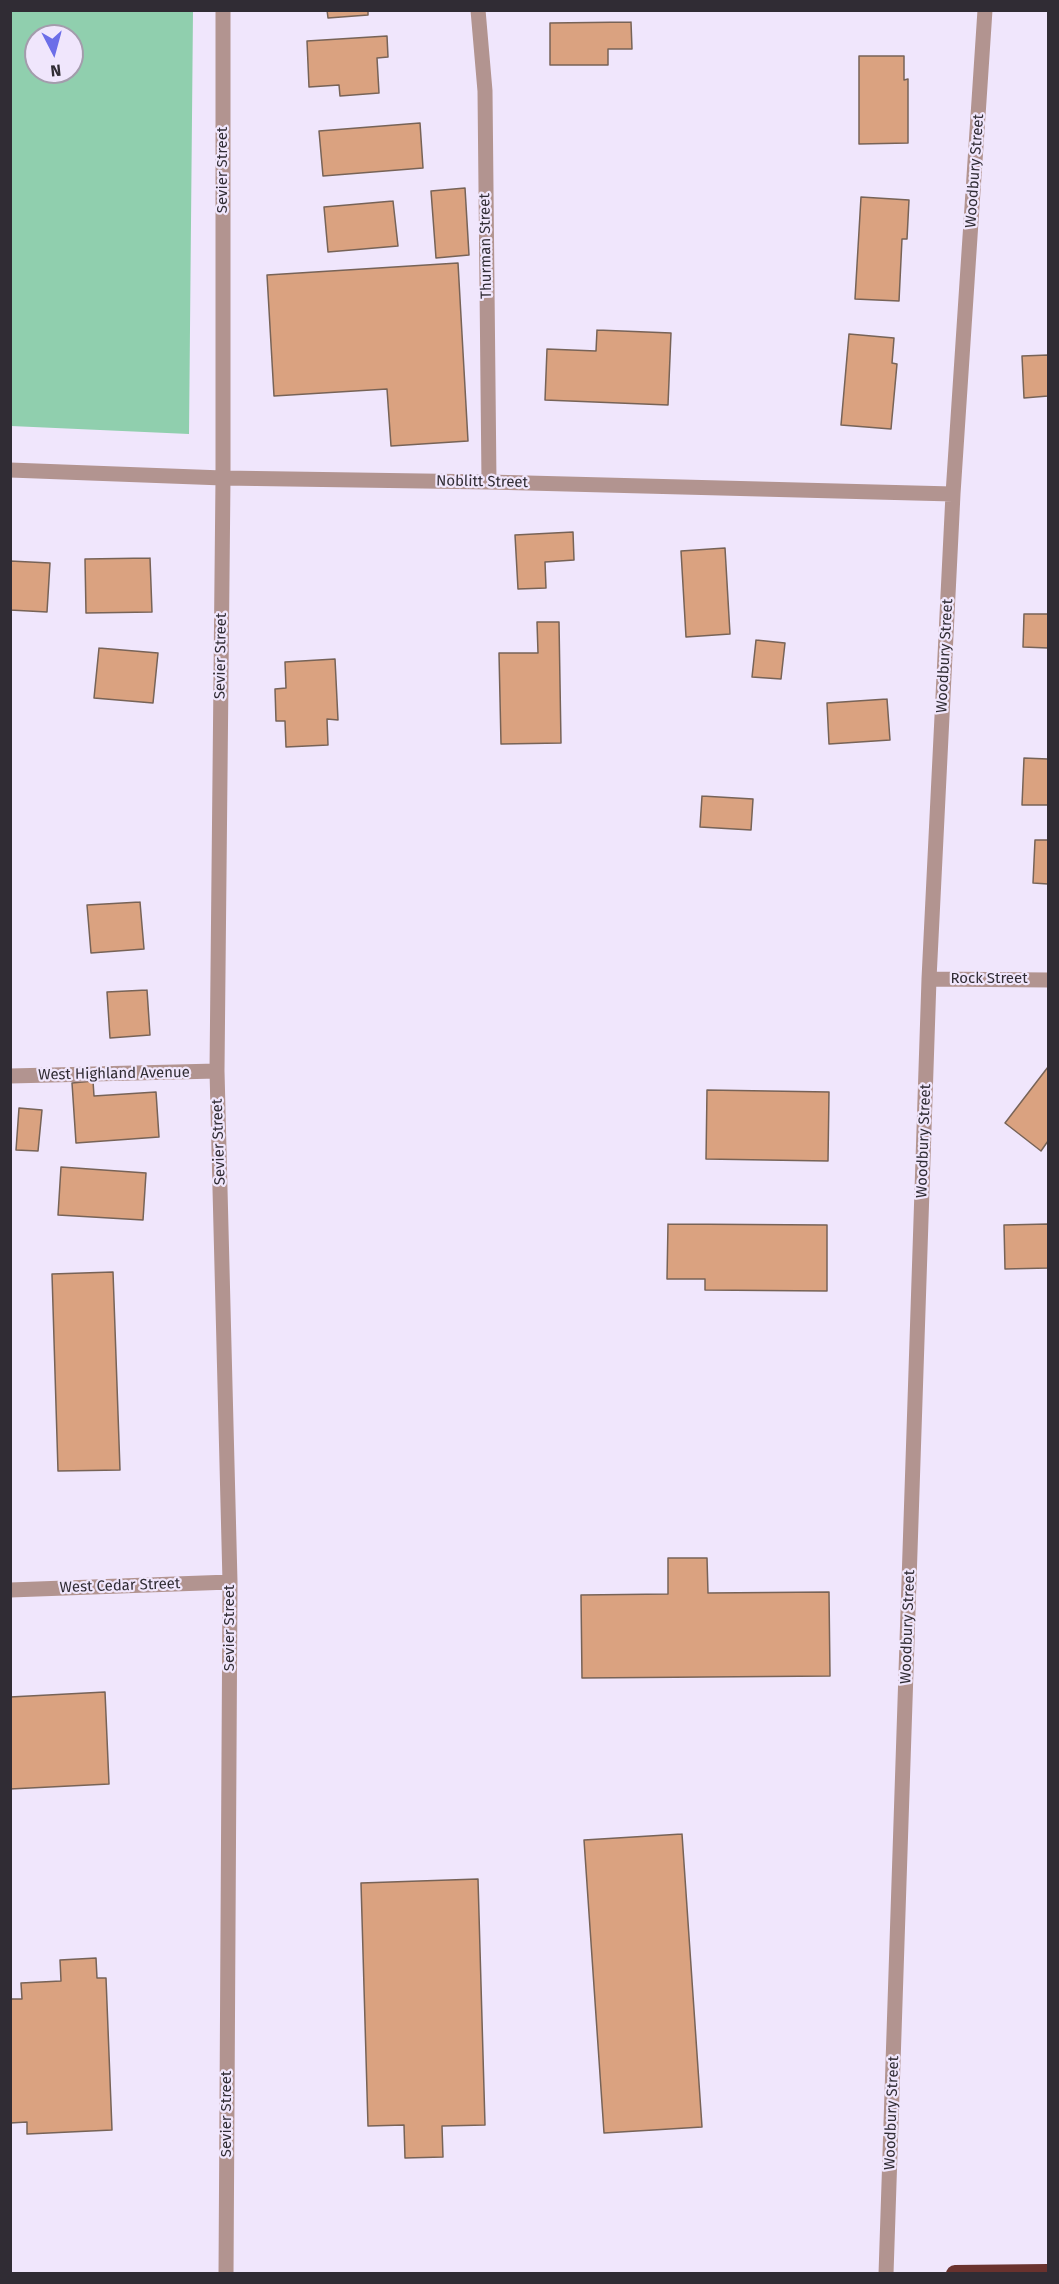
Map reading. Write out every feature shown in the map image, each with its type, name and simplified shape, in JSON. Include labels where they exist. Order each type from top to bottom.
[{"type":"highway","points":[[956,2274],[1048,2273]]},
{"type":"street","name":"Sevier Street","points":[[223,10],[223,478],[217,1071],[230,1582],[226,2274]]},
{"type":"street","name":"Thurman Street","points":[[478,10],[485,91],[489,482]]},
{"type":"street","name":"Woodbury Street","points":[[886,2274],[929,979],[953,494],[985,10]]},
{"type":"street","name":"Noblitt Street","points":[[10,470],[223,478],[489,482],[953,494]]},
{"type":"street","name":"Rock Street","points":[[929,979],[1048,980]]},
{"type":"street","name":"West Highland Avenue","points":[[10,1076],[217,1071]]},
{"type":"street","name":"West Cedar Street","points":[[10,1590],[230,1582]]},
{"type":"green space","points":[[10,11],[193,11],[189,434],[11,426]]},
{"type":"building","points":[[327,10],[368,10],[368,15],[328,18]]},
{"type":"building","points":[[631,22],[632,49],[608,49],[608,65],[550,65],[550,23]]},
{"type":"building","points":[[387,36],[388,57],[377,58],[379,93],[340,96],[339,85],[309,87],[307,41]]},
{"type":"building","points":[[859,56],[904,56],[904,80],[908,79],[908,143],[859,144]]},
{"type":"building","points":[[420,123],[423,168],[323,176],[319,131]]},
{"type":"building","points":[[465,188],[469,255],[436,258],[431,191]]},
{"type":"building","points":[[861,197],[909,200],[907,239],[902,239],[899,301],[855,299]]},
{"type":"building","points":[[393,201],[398,246],[328,252],[324,207]]},
{"type":"building","points":[[458,263],[468,441],[391,446],[387,389],[274,396],[267,275]]},
{"type":"building","points":[[597,330],[671,333],[668,405],[545,400],[547,349],[596,351]]},
{"type":"building","points":[[849,334],[894,338],[892,363],[897,364],[891,429],[841,425]]},
{"type":"building","points":[[1048,355],[1048,396],[1024,398],[1022,356]]},
{"type":"building","points":[[573,532],[574,560],[545,562],[546,588],[518,589],[515,535]]},
{"type":"building","points":[[725,548],[730,634],[686,637],[681,551]]},
{"type":"building","points":[[150,558],[152,612],[86,613],[85,559]]},
{"type":"building","points":[[10,561],[50,563],[47,612],[10,610]]},
{"type":"building","points":[[1024,614],[1048,614],[1048,648],[1023,647]]},
{"type":"building","points":[[537,622],[559,622],[561,743],[501,744],[499,653],[538,653]]},
{"type":"building","points":[[756,640],[785,643],[781,679],[752,677]]},
{"type":"building","points":[[99,648],[158,653],[153,703],[94,698]]},
{"type":"building","points":[[335,659],[338,720],[327,719],[328,745],[286,747],[285,721],[276,721],[275,689],[286,688],[285,662]]},
{"type":"building","points":[[887,699],[890,740],[829,744],[827,703]]},
{"type":"building","points":[[1024,758],[1048,759],[1048,805],[1022,805]]},
{"type":"building","points":[[702,796],[753,799],[751,830],[700,827]]},
{"type":"building","points":[[1035,840],[1048,840],[1048,884],[1033,883]]},
{"type":"building","points":[[140,902],[144,949],[91,953],[87,905]]},
{"type":"building","points":[[147,990],[150,1035],[110,1038],[107,992]]},
{"type":"building","points":[[1048,1067],[1048,1141],[1041,1151],[1005,1123]]},
{"type":"building","points":[[93,1081],[94,1096],[156,1092],[159,1137],[76,1143],[72,1083]]},
{"type":"building","points":[[707,1090],[829,1092],[828,1161],[706,1159]]},
{"type":"building","points":[[19,1108],[42,1110],[38,1151],[16,1150]]},
{"type":"building","points":[[61,1167],[146,1173],[143,1220],[58,1215]]},
{"type":"building","points":[[668,1224],[827,1225],[827,1291],[705,1290],[705,1279],[667,1279]]},
{"type":"building","points":[[1048,1224],[1048,1268],[1005,1269],[1004,1225]]},
{"type":"building","points":[[113,1272],[120,1470],[58,1471],[52,1274]]},
{"type":"building","points":[[668,1558],[707,1558],[708,1593],[829,1592],[830,1676],[582,1678],[581,1595],[668,1594]]},
{"type":"building","points":[[105,1692],[109,1784],[10,1789],[10,1697]]},
{"type":"building","points":[[682,1834],[702,2127],[604,2133],[584,1840]]},
{"type":"building","points":[[478,1879],[485,2125],[442,2126],[443,2157],[405,2158],[404,2125],[368,2126],[361,1883]]},
{"type":"building","points":[[96,1958],[97,1978],[106,1978],[112,2130],[27,2134],[27,2122],[10,2123],[10,1999],[22,1999],[21,1983],[61,1981],[60,1960]]}]
